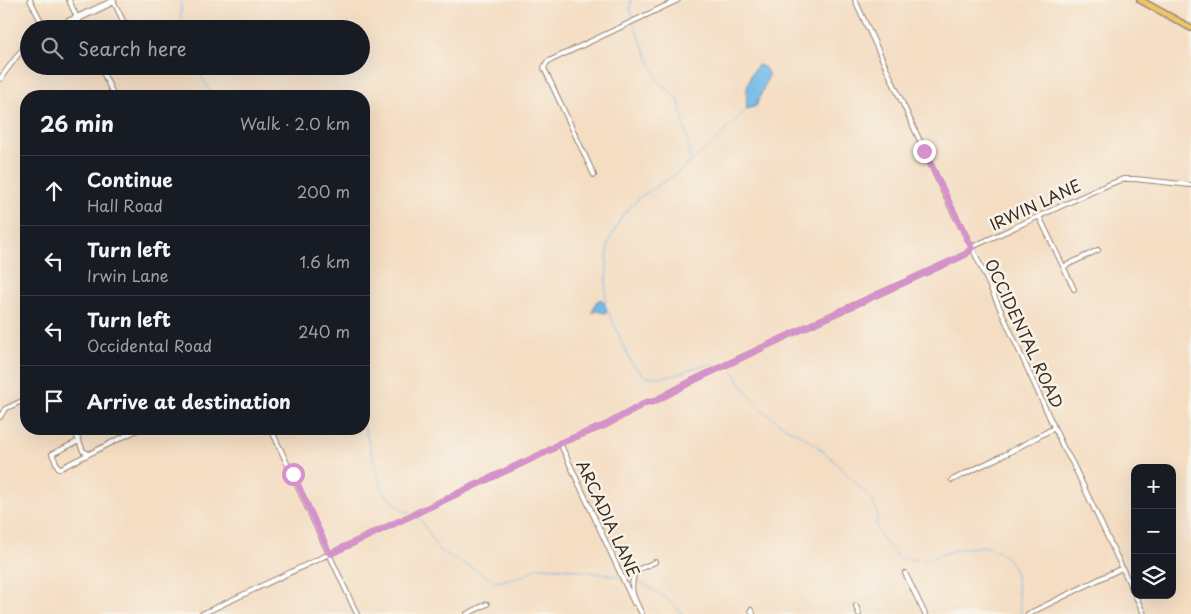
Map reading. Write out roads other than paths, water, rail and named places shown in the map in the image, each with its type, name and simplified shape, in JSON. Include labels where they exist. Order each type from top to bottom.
[{"type":"main road","points":[[1140,0],[1191,28]]},
{"type":"street","points":[[30,0],[40,20]]},
{"type":"street","points":[[69,0],[77,18]]},
{"type":"street","points":[[74,20],[113,0],[123,20]]},
{"type":"street","points":[[594,175],[544,68],[546,62],[678,0]]},
{"type":"street","name":"OCCIDENTAL ROAD","points":[[855,0],[972,248],[1054,428],[1131,587]]},
{"type":"street","points":[[72,20],[77,18]]},
{"type":"street","points":[[1,75],[20,52]]},
{"type":"street","points":[[104,75],[111,90]]},
{"type":"street","name":"IRWIN LANE","points":[[202,614],[552,449],[560,443],[606,425],[647,402],[653,402],[694,380],[956,259],[966,254],[972,248],[1039,216],[1123,179],[1142,179],[1191,185]]},
{"type":"street","points":[[1039,216],[1074,289]]},
{"type":"street","points":[[1063,267],[1098,250]]},
{"type":"street","points":[[0,417],[5,409],[20,402]]},
{"type":"street","points":[[952,480],[1054,428]]},
{"type":"street","points":[[76,435],[83,450],[87,453]]},
{"type":"street","points":[[79,441],[52,454],[59,469],[84,457],[87,453],[126,435]]},
{"type":"street","points":[[274,435],[330,554],[355,613]]},
{"type":"street","name":"ARCADIA LANE","points":[[560,443],[634,603]]},
{"type":"street","points":[[642,614],[631,588],[633,576],[635,571],[655,562]]},
{"type":"street","points":[[1028,614],[1122,568]]},
{"type":"street","points":[[905,573],[925,614]]},
{"type":"street","name":"OCCIDENTAL ROAD","points":[[1137,599],[1144,614]]},
{"type":"street","points":[[467,614],[487,604]]},
{"type":"street","points":[[856,606],[859,614]]},
{"type":"water","points":[[758,65],[764,67],[769,75],[756,106],[747,109],[746,97],[751,74]]},
{"type":"water","points":[[601,299],[607,312],[596,311],[592,313],[596,302]]},
{"type":"waterway","points":[[181,0],[181,20]]},
{"type":"waterway","points":[[631,0],[630,9],[633,19]]},
{"type":"waterway","points":[[634,23],[659,82],[678,98],[688,142],[690,162],[676,174],[640,197],[622,216],[608,243],[605,305],[632,364],[646,377],[671,376],[703,365],[720,365]]},
{"type":"waterway","points":[[201,75],[209,90]]},
{"type":"waterway","points":[[691,161],[708,148],[747,109]]},
{"type":"waterway","points":[[733,371],[748,394],[761,409],[785,427],[806,438],[828,455],[871,498],[878,514],[876,523],[882,539],[899,558],[924,561],[958,549],[983,546],[1000,552],[1008,559],[1015,570],[1021,614]]},
{"type":"waterway","points":[[367,435],[383,492],[410,514]]},
{"type":"waterway","points":[[414,516],[421,520],[439,550],[497,582],[522,576],[539,567],[563,568],[621,577]]},
{"type":"waterway","points":[[634,579],[661,594],[683,614]]}]
